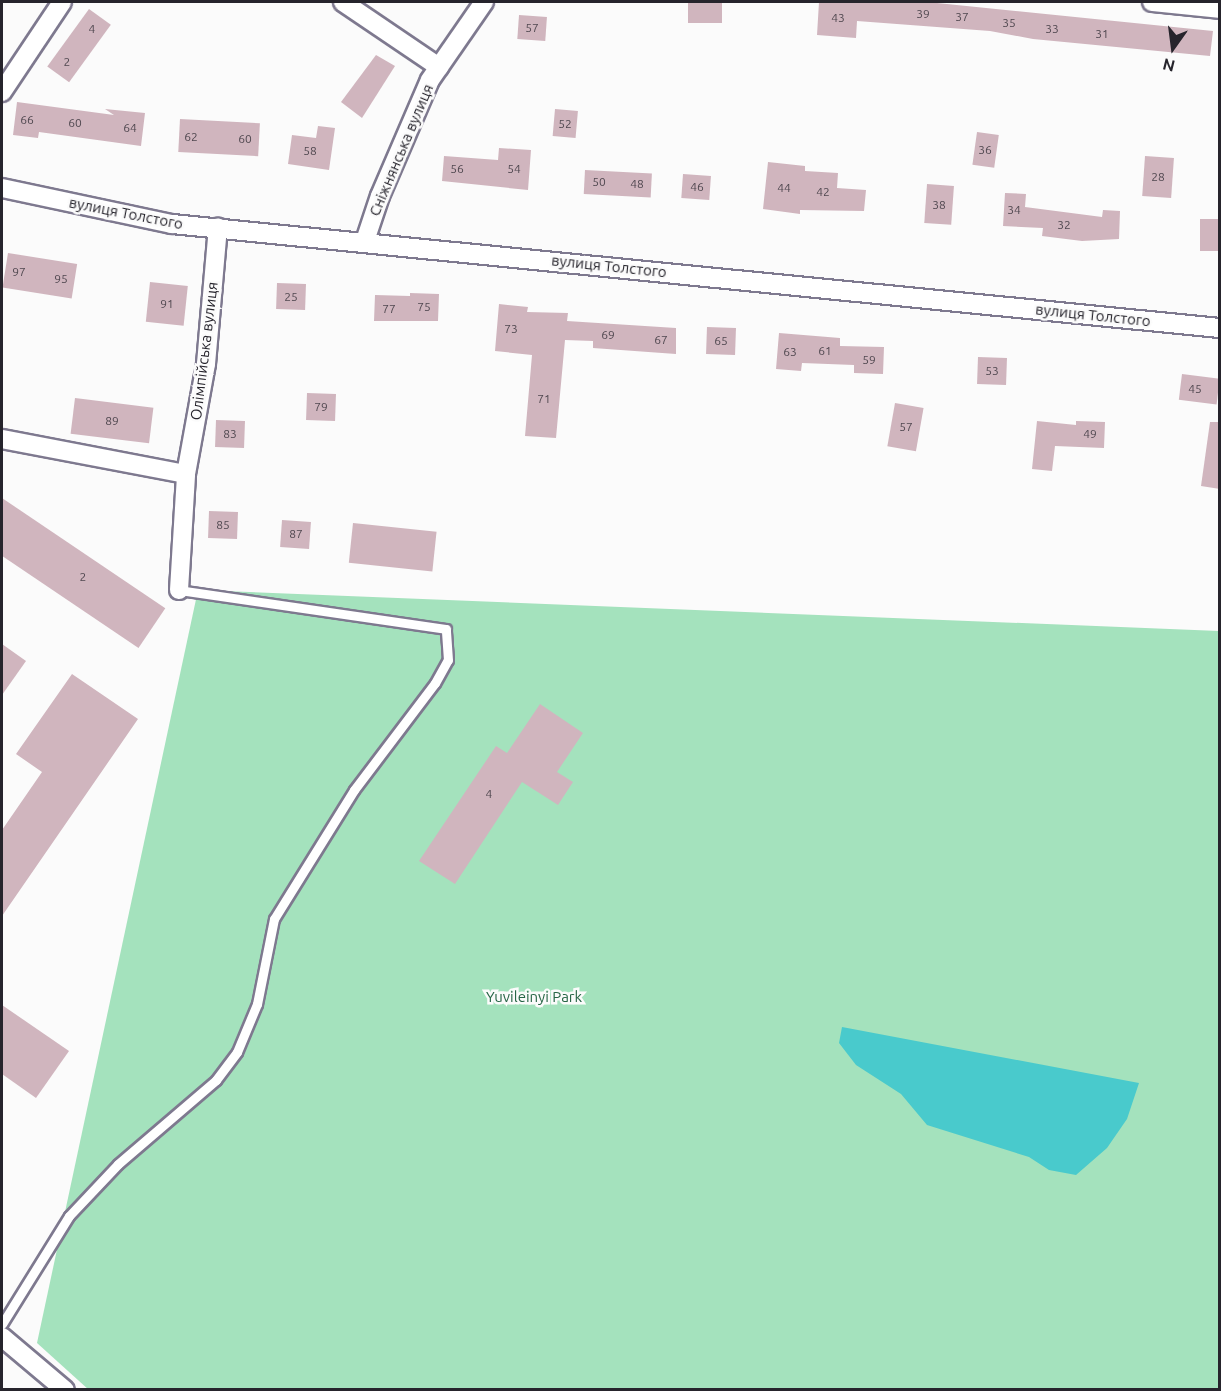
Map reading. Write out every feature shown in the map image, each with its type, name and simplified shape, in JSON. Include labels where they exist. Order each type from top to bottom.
[{"type":"street","points":[[2,92],[62,2]]},
{"type":"street","points":[[343,2],[439,67]]},
{"type":"street","name":"Сніжнянська вулиця","points":[[364,241],[380,196],[439,67],[484,2]]},
{"type":"street","points":[[1152,2],[1220,9]]},
{"type":"street","name":"вулиця Толстого","points":[[2,188],[172,224],[364,241],[1220,328]]},
{"type":"street","name":"Олімпійська вулиця","points":[[179,590],[186,474],[206,364],[218,228]]},
{"type":"street","points":[[2,439],[186,474]]},
{"type":"street","points":[[2,1337],[65,1389]]},
{"type":"lane","points":[[2,1324],[69,1216],[118,1164],[216,1080],[237,1053],[257,1004],[274,919],[354,790],[435,683],[447,660],[446,629],[179,590]]},
{"type":"green space","name":"Yuvileinyi Park","points":[[198,590],[1219,631],[1219,1389],[89,1390],[37,1343]]},
{"type":"water","points":[[842,1027],[1139,1083],[1127,1119],[1107,1148],[1076,1175],[1049,1170],[1029,1157],[927,1125],[901,1094],[856,1065],[839,1043]]},
{"type":"building","points":[[688,2],[722,2],[722,23],[688,23]]},
{"type":"building","points":[[819,2],[937,3],[1213,31],[1210,56],[1033,39],[990,31],[857,21],[856,38],[817,35]]},
{"type":"building","points":[[89,9],[111,25],[69,82],[47,66]]},
{"type":"building","points":[[519,15],[547,17],[545,41],[517,39]]},
{"type":"building","points":[[376,55],[395,66],[362,118],[341,102]]},
{"type":"building","points":[[17,102],[114,115],[105,109],[145,113],[141,146],[39,132],[38,138],[13,135]]},
{"type":"building","points":[[555,109],[578,111],[576,138],[553,136]]},
{"type":"building","points":[[180,119],[260,123],[258,156],[178,152]]},
{"type":"building","points":[[318,126],[335,128],[329,170],[288,164],[292,135],[316,138]]},
{"type":"building","points":[[977,132],[999,135],[994,168],[972,165]]},
{"type":"building","points":[[499,148],[531,150],[528,190],[442,181],[444,156],[498,160]]},
{"type":"building","points":[[1145,156],[1174,158],[1171,198],[1142,196]]},
{"type":"building","points":[[768,162],[805,166],[805,171],[838,173],[837,188],[866,190],[864,211],[800,210],[800,214],[763,209]]},
{"type":"building","points":[[585,170],[652,174],[651,197],[584,194]]},
{"type":"building","points":[[683,174],[711,176],[709,200],[681,198]]},
{"type":"building","points":[[927,184],[954,186],[951,225],[924,223]]},
{"type":"building","points":[[1005,193],[1026,194],[1025,207],[1102,217],[1103,210],[1120,211],[1119,239],[1082,241],[1042,236],[1043,228],[1003,226]]},
{"type":"building","points":[[1200,219],[1220,219],[1220,251],[1200,251]]},
{"type":"building","points":[[8,253],[77,264],[72,299],[3,288]]},
{"type":"building","points":[[150,282],[188,286],[184,326],[146,322]]},
{"type":"building","points":[[277,283],[306,284],[305,310],[276,309]]},
{"type":"building","points":[[410,293],[439,294],[438,321],[374,321],[375,295],[410,296]]},
{"type":"building","points":[[499,304],[528,307],[527,312],[568,313],[567,321],[676,328],[676,354],[593,348],[593,341],[565,340],[556,438],[525,436],[532,355],[495,351]]},
{"type":"building","points":[[707,327],[736,328],[735,355],[706,354]]},
{"type":"building","points":[[779,333],[840,338],[840,346],[884,347],[883,374],[854,373],[854,365],[802,363],[801,371],[776,369]]},
{"type":"building","points":[[978,357],[1007,358],[1006,385],[977,384]]},
{"type":"building","points":[[1182,374],[1220,379],[1217,404],[1179,400]]},
{"type":"building","points":[[307,393],[336,394],[335,421],[306,420]]},
{"type":"building","points":[[75,398],[153,408],[149,443],[71,434]]},
{"type":"building","points":[[895,403],[924,408],[916,451],[887,446]]},
{"type":"building","points":[[216,420],[245,421],[244,448],[215,447]]},
{"type":"building","points":[[1037,421],[1076,425],[1076,421],[1105,422],[1104,448],[1055,446],[1052,471],[1032,469]]},
{"type":"building","points":[[1210,422],[1220,422],[1220,489],[1201,486]]},
{"type":"building","points":[[2,498],[165,608],[138,648],[2,556]]},
{"type":"building","points":[[209,511],[238,512],[237,539],[208,538]]},
{"type":"building","points":[[282,520],[311,522],[309,549],[280,547]]},
{"type":"building","points":[[353,523],[437,532],[432,572],[349,563]]},
{"type":"building","points":[[2,644],[26,661],[2,695]]},
{"type":"building","points":[[72,674],[138,719],[2,916],[2,830],[42,772],[16,754]]},
{"type":"building","points":[[540,704],[583,733],[557,772],[573,782],[558,805],[522,782],[455,884],[419,861],[496,746],[507,753]]},
{"type":"building","points":[[2,1005],[69,1051],[36,1098],[2,1074]]}]
